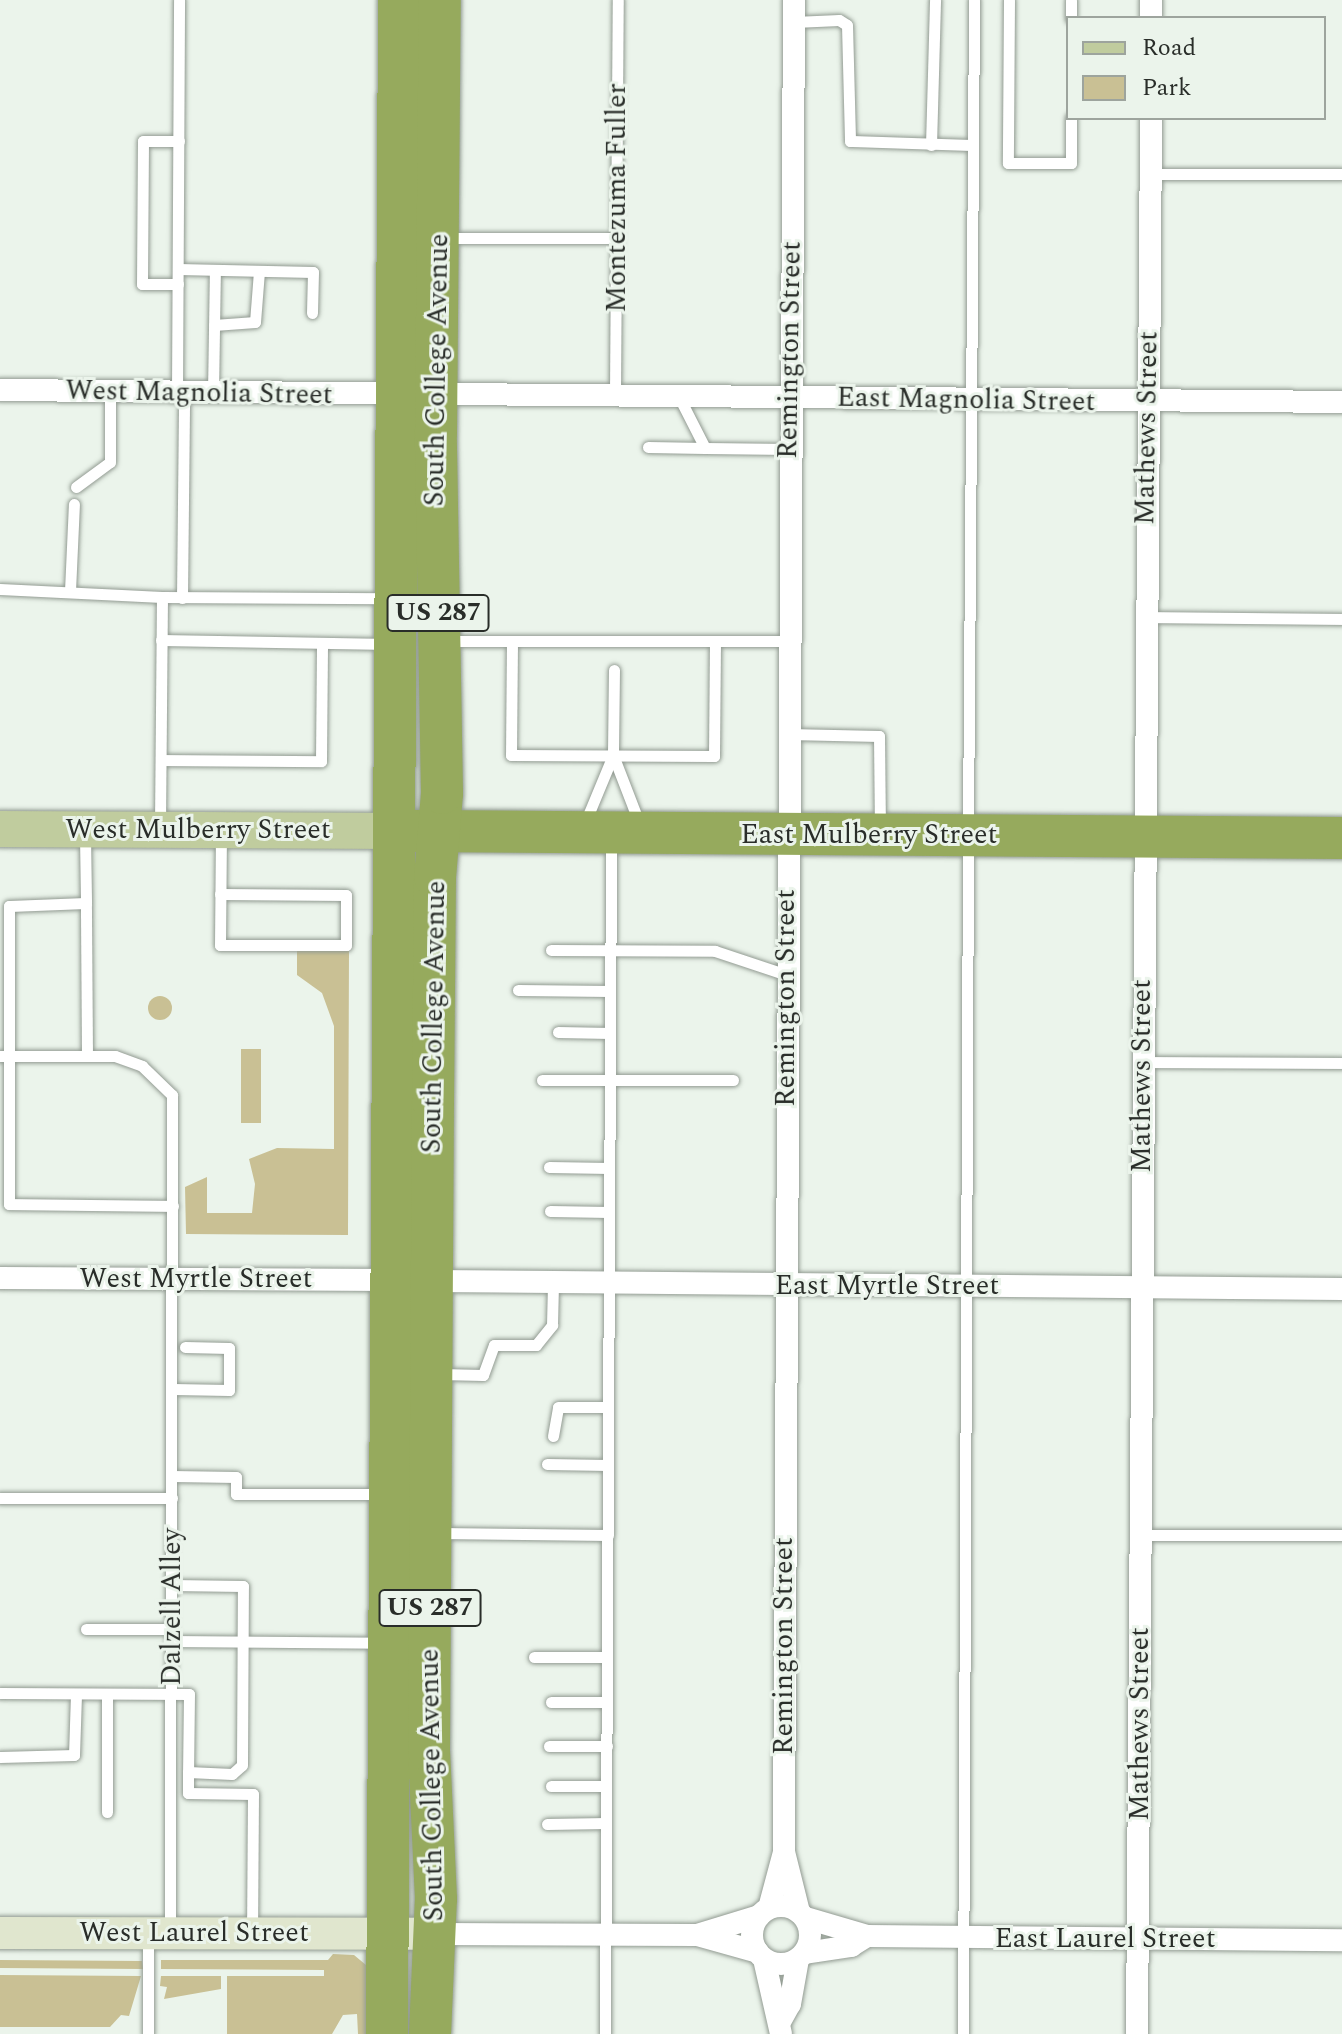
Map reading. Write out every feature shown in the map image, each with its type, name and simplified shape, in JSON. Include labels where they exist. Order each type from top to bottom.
[{"type":"highway","name":"South College Avenue","points":[[387,2034],[392,1494],[412,1281],[439,831],[442,641],[418,394],[399,0]]},
{"type":"highway","name":"South College Avenue","points":[[430,2034],[434,1934],[431,1374],[412,1281],[408,1157],[396,1111],[396,598],[439,238],[440,0]]},
{"type":"highway","name":"East Mulberry Street","points":[[396,831],[1342,838]]},
{"type":"highway","name":"South College Avenue","points":[[412,1281],[403,1295],[414,1327],[416,1439],[430,1475]]},
{"type":"main road","name":"West Mulberry Street","points":[[0,829],[396,831]]},
{"type":"main road","name":"West Laurel Street","points":[[0,1933],[389,1934]]},
{"type":"main road","points":[[389,1934],[434,1934]]},
{"type":"street","name":"Remington Street","points":[[794,11],[789,398],[784,1852],[803,1915]]},
{"type":"street","name":"Mathews Street","points":[[1137,2034],[1144,617],[1151,120]]},
{"type":"street","name":"West Magnolia Street","points":[[0,390],[418,394]]},
{"type":"street","name":"East Magnolia Street","points":[[418,394],[1342,402]]},
{"type":"street","name":"West Myrtle Street","points":[[0,1278],[412,1281]]},
{"type":"street","name":"East Myrtle Street","points":[[412,1281],[1342,1289]]},
{"type":"street","name":"Remington Street","points":[[764,1912],[784,1852]]},
{"type":"street","points":[[697,1935],[782,1906],[803,1915],[811,1936],[781,2027]]},
{"type":"street","points":[[764,1912],[752,1934],[781,2027]]},
{"type":"street","name":"East Laurel Street","points":[[803,1915],[867,1936],[1342,1940]]},
{"type":"street","points":[[434,1934],[697,1935],[781,1964],[802,1956]]},
{"type":"street","name":"East Laurel Street","points":[[802,1956],[851,1946],[867,1936]]},
{"type":"lane","points":[[179,0],[178,284],[182,598]]},
{"type":"lane","name":"Montezuma Fuller","points":[[615,395],[618,0]]},
{"type":"lane","points":[[931,145],[935,0]]},
{"type":"lane","points":[[963,2034],[974,0]]},
{"type":"lane","points":[[1009,0],[1008,163],[1071,163],[1071,120]]},
{"type":"lane","points":[[794,11],[839,20],[847,25],[850,141],[973,145]]},
{"type":"lane","points":[[178,284],[142,284],[143,141],[179,141]]},
{"type":"lane","points":[[1151,174],[1342,174]]},
{"type":"lane","points":[[439,238],[616,238]]},
{"type":"lane","points":[[178,269],[313,272],[312,313]]},
{"type":"lane","points":[[213,393],[215,270]]},
{"type":"lane","points":[[214,325],[255,322],[259,271]]},
{"type":"lane","points":[[76,487],[110,462],[110,391]]},
{"type":"lane","points":[[679,397],[705,448]]},
{"type":"lane","points":[[648,447],[789,449]]},
{"type":"lane","points":[[70,591],[74,504]]},
{"type":"lane","points":[[0,589],[182,598],[396,598]]},
{"type":"lane","points":[[160,830],[162,597]]},
{"type":"lane","points":[[1144,617],[1342,619]]},
{"type":"lane","points":[[161,640],[396,644]]},
{"type":"lane","points":[[442,641],[788,641]]},
{"type":"lane","points":[[512,641],[511,755],[714,756],[715,641]]},
{"type":"lane","points":[[161,760],[321,761],[322,643]]},
{"type":"lane","points":[[605,2034],[614,670]]},
{"type":"lane","points":[[788,734],[879,736],[880,835]]},
{"type":"lane","points":[[611,832],[613,755]]},
{"type":"lane","points":[[85,830],[87,1056]]},
{"type":"lane","points":[[220,894],[346,895],[346,945],[220,945],[220,894],[221,830]]},
{"type":"lane","points":[[86,903],[9,906],[4,1056],[9,1204],[173,1206]]},
{"type":"lane","points":[[551,950],[715,951],[787,975]]},
{"type":"lane","points":[[518,990],[610,991]]},
{"type":"lane","points":[[558,1032],[610,1033]]},
{"type":"lane","name":"Dalzell Alley","points":[[4,1056],[115,1056],[142,1066],[172,1095],[171,1694],[159,1933],[148,2034]]},
{"type":"lane","points":[[1142,1062],[1342,1063]]},
{"type":"lane","points":[[542,1080],[733,1080]]},
{"type":"lane","points":[[549,1167],[609,1168]]},
{"type":"lane","points":[[550,1211],[609,1212]]},
{"type":"lane","points":[[431,1374],[483,1375],[494,1345],[536,1345],[552,1325],[553,1283]]},
{"type":"lane","points":[[173,1389],[229,1390],[229,1348],[185,1347]]},
{"type":"lane","points":[[553,1436],[558,1407],[608,1407]]},
{"type":"lane","points":[[547,1464],[608,1465]]},
{"type":"lane","points":[[172,1476],[236,1477],[236,1494],[392,1494]]},
{"type":"lane","points":[[0,1498],[172,1498]]},
{"type":"lane","points":[[431,1533],[608,1535]]},
{"type":"lane","points":[[1141,1535],[1342,1535]]},
{"type":"lane","points":[[172,1585],[243,1586],[242,1765],[232,1774],[188,1772]]},
{"type":"lane","points":[[86,1629],[243,1642],[392,1643]]},
{"type":"lane","points":[[534,1657],[607,1657]]},
{"type":"lane","points":[[0,1693],[189,1694],[188,1793],[253,1794],[252,1934]]},
{"type":"lane","points":[[0,1757],[74,1755],[76,1694]]},
{"type":"lane","points":[[107,1694],[107,1812]]},
{"type":"lane","points":[[551,1702],[607,1702]]},
{"type":"lane","points":[[549,1746],[607,1746]]},
{"type":"lane","points":[[551,1786],[606,1786]]},
{"type":"lane","points":[[547,1824],[606,1823]]},
{"type":"green space","points":[[297,950],[349,951],[348,1235],[186,1234],[185,1187],[207,1177],[207,1213],[252,1213],[255,1184],[249,1159],[277,1148],[334,1149],[334,1026],[322,993],[297,975]]},
{"type":"green space","points":[[160,996],[168,1000],[172,1008],[168,1016],[160,1020],[152,1016],[148,1008],[152,1000]]},
{"type":"green space","points":[[241,1049],[261,1049],[261,1123],[241,1123]]},
{"type":"green space","points":[[333,1954],[354,1955],[372,1970],[369,2034],[358,2034],[357,2014],[343,2015],[332,2034],[227,2034],[227,1976],[324,1976],[324,1970],[161,1969],[161,1960],[328,1960]]},
{"type":"green space","points":[[0,1960],[142,1961],[143,1969],[0,1968]]},
{"type":"green space","points":[[0,1975],[141,1976],[129,2016],[121,2015],[110,2027],[0,2027]]},
{"type":"green space","points":[[161,1976],[221,1976],[221,1989],[164,1999],[167,1987],[160,1986]]}]
